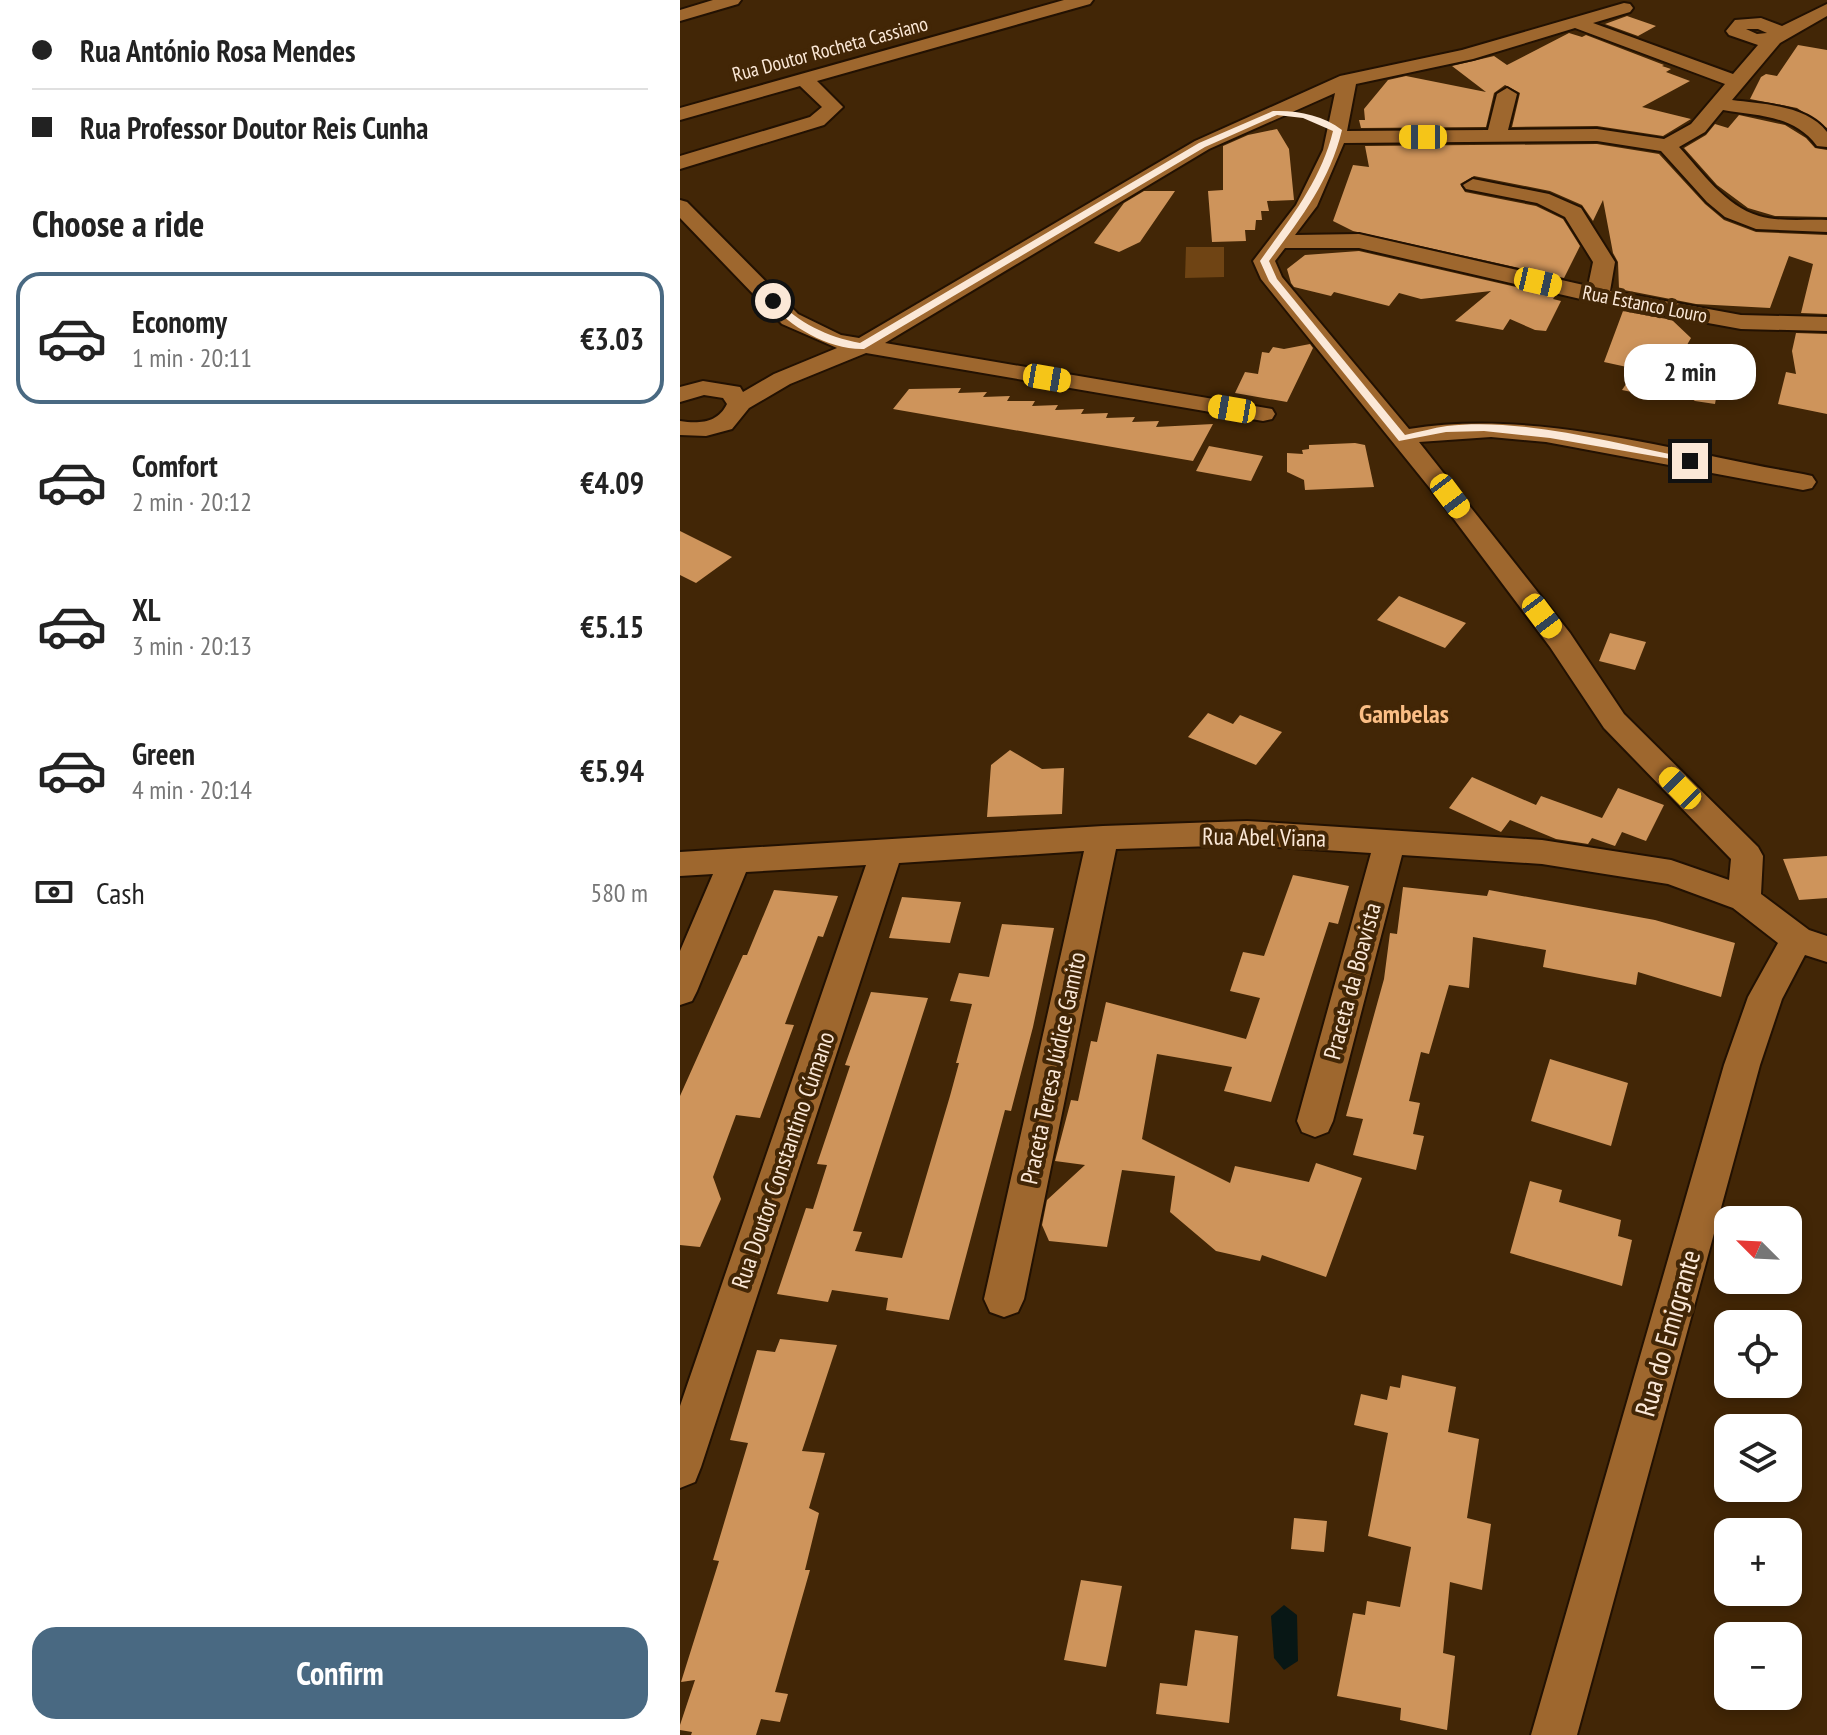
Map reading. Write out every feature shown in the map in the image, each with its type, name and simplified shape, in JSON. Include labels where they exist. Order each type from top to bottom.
[{"type":"street","points":[[680,16],[732,0]]},
{"type":"street","name":"Rua Doutor Rocheta Cassiano","points":[[680,114],[1084,0]]},
{"type":"street","points":[[680,395],[703,388],[735,398],[861,347],[1186,154],[1347,80],[1466,55],[1624,8]]},
{"type":"street","points":[[1667,146],[1698,128],[1775,38],[1827,9]]},
{"type":"street","points":[[1577,23],[1738,82]]},
{"type":"street","points":[[680,163],[817,121],[827,115],[833,107],[803,79]]},
{"type":"street","points":[[1347,80],[1327,126],[1333,150],[1306,206],[1264,261],[1272,279],[1402,438],[1560,640],[1614,721],[1747,856],[1744,899]]},
{"type":"street","points":[[1496,136],[1507,94]]},
{"type":"street","points":[[1719,104],[1797,118],[1815,128],[1824,142]]},
{"type":"street","points":[[1276,113],[1327,126],[1496,136],[1597,135],[1667,146],[1714,198],[1733,212],[1756,223],[1827,226]]},
{"type":"street","points":[[1473,185],[1542,198],[1573,213],[1604,262],[1598,296]]},
{"type":"street","points":[[680,206],[790,319],[835,341],[1263,414]]},
{"type":"street","name":"Rua Estanco Louro","points":[[1276,242],[1359,241],[1598,296],[1741,322],[1827,324]]},
{"type":"street","points":[[686,434],[723,424],[732,418],[735,398]]},
{"type":"street","points":[[1402,438],[1446,429],[1484,428],[1550,435],[1803,482]]},
{"type":"street","name":"Rua Abel Viana","points":[[680,864],[1103,838],[1247,833],[1390,840],[1542,852],[1671,872],[1744,899],[1812,944]]},
{"type":"street","name":"Praceta Teresa Júdice Gamito","points":[[1004,1299],[1103,838]]},
{"type":"street","name":"Praceta da Boavista","points":[[1315,1121],[1390,840]]},
{"type":"street","name":"Rua Doutor Constantino Cúmano","points":[[680,1467],[886,853]]},
{"type":"street","points":[[680,991],[734,863]]},
{"type":"street","name":"Rua do Emigrante","points":[[1554,1735],[1742,1065],[1765,997],[1812,944]]},
{"type":"shaded area","points":[[1186,247],[1224,247],[1224,277],[1185,278]]},
{"type":"shaded area","points":[[1284,1605],[1297,1615],[1298,1661],[1284,1670],[1274,1658],[1271,1616]]},
{"type":"building","points":[[1627,16],[1656,26],[1638,36],[1605,24]]},
{"type":"building","points":[[1569,33],[1582,37],[1586,35],[1664,65],[1671,69],[1666,72],[1690,81],[1642,107],[1691,119],[1663,136],[1597,126],[1512,127],[1520,93],[1505,85],[1494,93],[1486,127],[1361,128],[1359,120],[1365,120],[1364,109],[1388,80],[1406,76],[1486,92],[1452,66],[1494,56],[1507,65]]},
{"type":"building","points":[[1798,45],[1827,50],[1827,128],[1797,108],[1750,99],[1761,77],[1766,74],[1777,76]]},
{"type":"building","points":[[1739,115],[1785,125],[1806,138],[1815,148],[1827,150],[1827,217],[1775,216],[1748,208],[1717,185],[1684,148],[1706,135],[1715,124],[1728,128]]},
{"type":"building","points":[[1277,129],[1289,149],[1294,200],[1267,201],[1269,211],[1261,211],[1262,220],[1256,220],[1255,230],[1245,230],[1246,241],[1212,242],[1208,191],[1223,190],[1223,146],[1248,135]]},
{"type":"building","points":[[1597,144],[1659,154],[1724,220],[1756,232],[1827,235],[1827,314],[1801,313],[1813,264],[1789,256],[1770,308],[1696,304],[1619,289],[1618,262],[1613,253],[1603,200],[1593,221],[1582,205],[1550,191],[1474,176],[1460,184],[1465,192],[1536,206],[1563,219],[1580,246],[1564,278],[1353,231],[1333,221],[1353,165],[1369,167],[1365,146]]},
{"type":"building","points":[[1144,191],[1175,191],[1140,242],[1119,252],[1094,243],[1124,203]]},
{"type":"building","points":[[1359,251],[1555,296],[1553,299],[1561,301],[1546,331],[1535,330],[1510,319],[1503,330],[1455,321],[1491,291],[1421,299],[1399,293],[1389,306],[1334,292],[1331,296],[1294,287],[1291,283],[1287,269],[1305,255]]},
{"type":"building","points":[[1623,311],[1672,320],[1691,338],[1684,350],[1749,364],[1740,387],[1719,382],[1715,404],[1695,401],[1661,378],[1651,396],[1622,390],[1636,369],[1604,362]]},
{"type":"building","points":[[1796,333],[1827,334],[1827,414],[1778,404],[1786,372],[1796,374],[1792,351]]},
{"type":"building","points":[[1310,344],[1313,348],[1287,402],[1235,393],[1245,372],[1258,374],[1262,352],[1269,353],[1273,347],[1284,349]]},
{"type":"building","points":[[961,388],[958,393],[987,392],[983,397],[1010,396],[1007,401],[1035,401],[1032,406],[1058,405],[1055,410],[1084,409],[1081,414],[1108,413],[1106,418],[1135,417],[1132,422],[1159,421],[1156,427],[1213,424],[1193,461],[893,409],[909,389]]},
{"type":"building","points":[[1309,445],[1365,445],[1374,487],[1305,490],[1304,480],[1287,472],[1287,453],[1303,454],[1302,450],[1309,449]]},
{"type":"building","points":[[1209,446],[1263,456],[1251,481],[1196,471]]},
{"type":"building","points":[[680,531],[732,557],[696,583],[680,575]]},
{"type":"building","points":[[1399,596],[1466,623],[1445,648],[1377,620]]},
{"type":"building","points":[[1610,633],[1646,642],[1635,670],[1599,661]]},
{"type":"building","points":[[1208,713],[1233,724],[1240,715],[1282,732],[1256,765],[1188,737]]},
{"type":"building","points":[[1010,750],[1042,769],[1064,768],[1062,814],[987,817],[991,765]]},
{"type":"building","points":[[1472,777],[1536,805],[1541,796],[1602,818],[1618,788],[1664,805],[1646,841],[1622,832],[1615,846],[1592,838],[1588,844],[1556,839],[1510,820],[1501,832],[1449,808]]},
{"type":"building","points":[[1827,856],[1827,898],[1799,900],[1783,859]]},
{"type":"building","points":[[1293,875],[1349,886],[1338,924],[1329,922],[1271,1102],[1224,1091],[1232,1067],[1157,1054],[1142,1139],[1230,1183],[1235,1166],[1309,1182],[1316,1163],[1362,1178],[1326,1277],[1262,1255],[1260,1261],[1216,1251],[1170,1212],[1175,1176],[1122,1170],[1107,1247],[1049,1241],[1042,1225],[1047,1200],[1085,1165],[1055,1161],[1071,1100],[1078,1101],[1091,1041],[1097,1042],[1106,1002],[1246,1039],[1260,998],[1230,991],[1243,952],[1264,956]]},
{"type":"building","points":[[1403,887],[1487,896],[1489,890],[1655,920],[1735,943],[1721,997],[1638,972],[1636,985],[1543,967],[1546,950],[1473,937],[1469,988],[1449,985],[1429,1054],[1421,1052],[1409,1101],[1420,1103],[1413,1134],[1424,1136],[1416,1170],[1353,1155],[1363,1119],[1346,1116],[1384,979],[1390,933],[1397,934]]},
{"type":"building","points":[[774,890],[838,896],[823,937],[818,936],[785,1024],[794,1025],[760,1118],[736,1115],[713,1177],[721,1199],[700,1247],[680,1245],[680,1096],[743,955],[747,955]]},
{"type":"building","points":[[902,897],[961,902],[950,943],[889,938]]},
{"type":"building","points":[[1002,924],[1054,928],[1011,1111],[1005,1110],[949,1320],[886,1310],[888,1298],[832,1290],[828,1302],[777,1294],[806,1208],[813,1209],[827,1165],[817,1164],[850,1066],[845,1065],[871,992],[928,998],[853,1231],[862,1232],[855,1251],[902,1258],[950,1096],[972,1004],[950,1001],[959,973],[989,977]]},
{"type":"building","points":[[1550,1059],[1628,1083],[1611,1146],[1531,1121]]},
{"type":"building","points":[[1530,1181],[1562,1190],[1559,1202],[1621,1220],[1618,1236],[1632,1240],[1622,1286],[1510,1253]]},
{"type":"building","points":[[780,1339],[837,1345],[802,1451],[825,1453],[809,1508],[819,1513],[805,1570],[810,1570],[775,1692],[788,1694],[780,1722],[761,1719],[756,1735],[691,1735],[692,1732],[680,1730],[680,1725],[695,1680],[681,1682],[719,1561],[713,1560],[748,1443],[730,1440],[757,1350],[775,1352]]},
{"type":"building","points":[[1402,1375],[1456,1387],[1448,1432],[1479,1439],[1467,1518],[1491,1524],[1482,1590],[1450,1582],[1443,1653],[1455,1656],[1447,1730],[1400,1720],[1401,1708],[1337,1696],[1353,1613],[1365,1615],[1367,1601],[1400,1607],[1411,1547],[1368,1536],[1388,1433],[1354,1425],[1361,1394],[1387,1400],[1390,1386],[1400,1388]]},
{"type":"building","points":[[1294,1518],[1327,1521],[1324,1552],[1291,1549]]},
{"type":"building","points":[[1081,1580],[1122,1586],[1106,1667],[1064,1660]]},
{"type":"building","points":[[1195,1630],[1238,1636],[1229,1723],[1156,1714],[1160,1683],[1187,1686]]},
{"type":"district","name":"Gambelas","points":[[1404,713]]},
{"type":"route","points":[[773,301],[790,319],[835,341],[861,347],[1202,145],[1276,113],[1303,115],[1322,120],[1338,130],[1333,150],[1306,206],[1264,261],[1272,279],[1402,438],[1446,429],[1484,428],[1550,435],[1690,461]]}]
